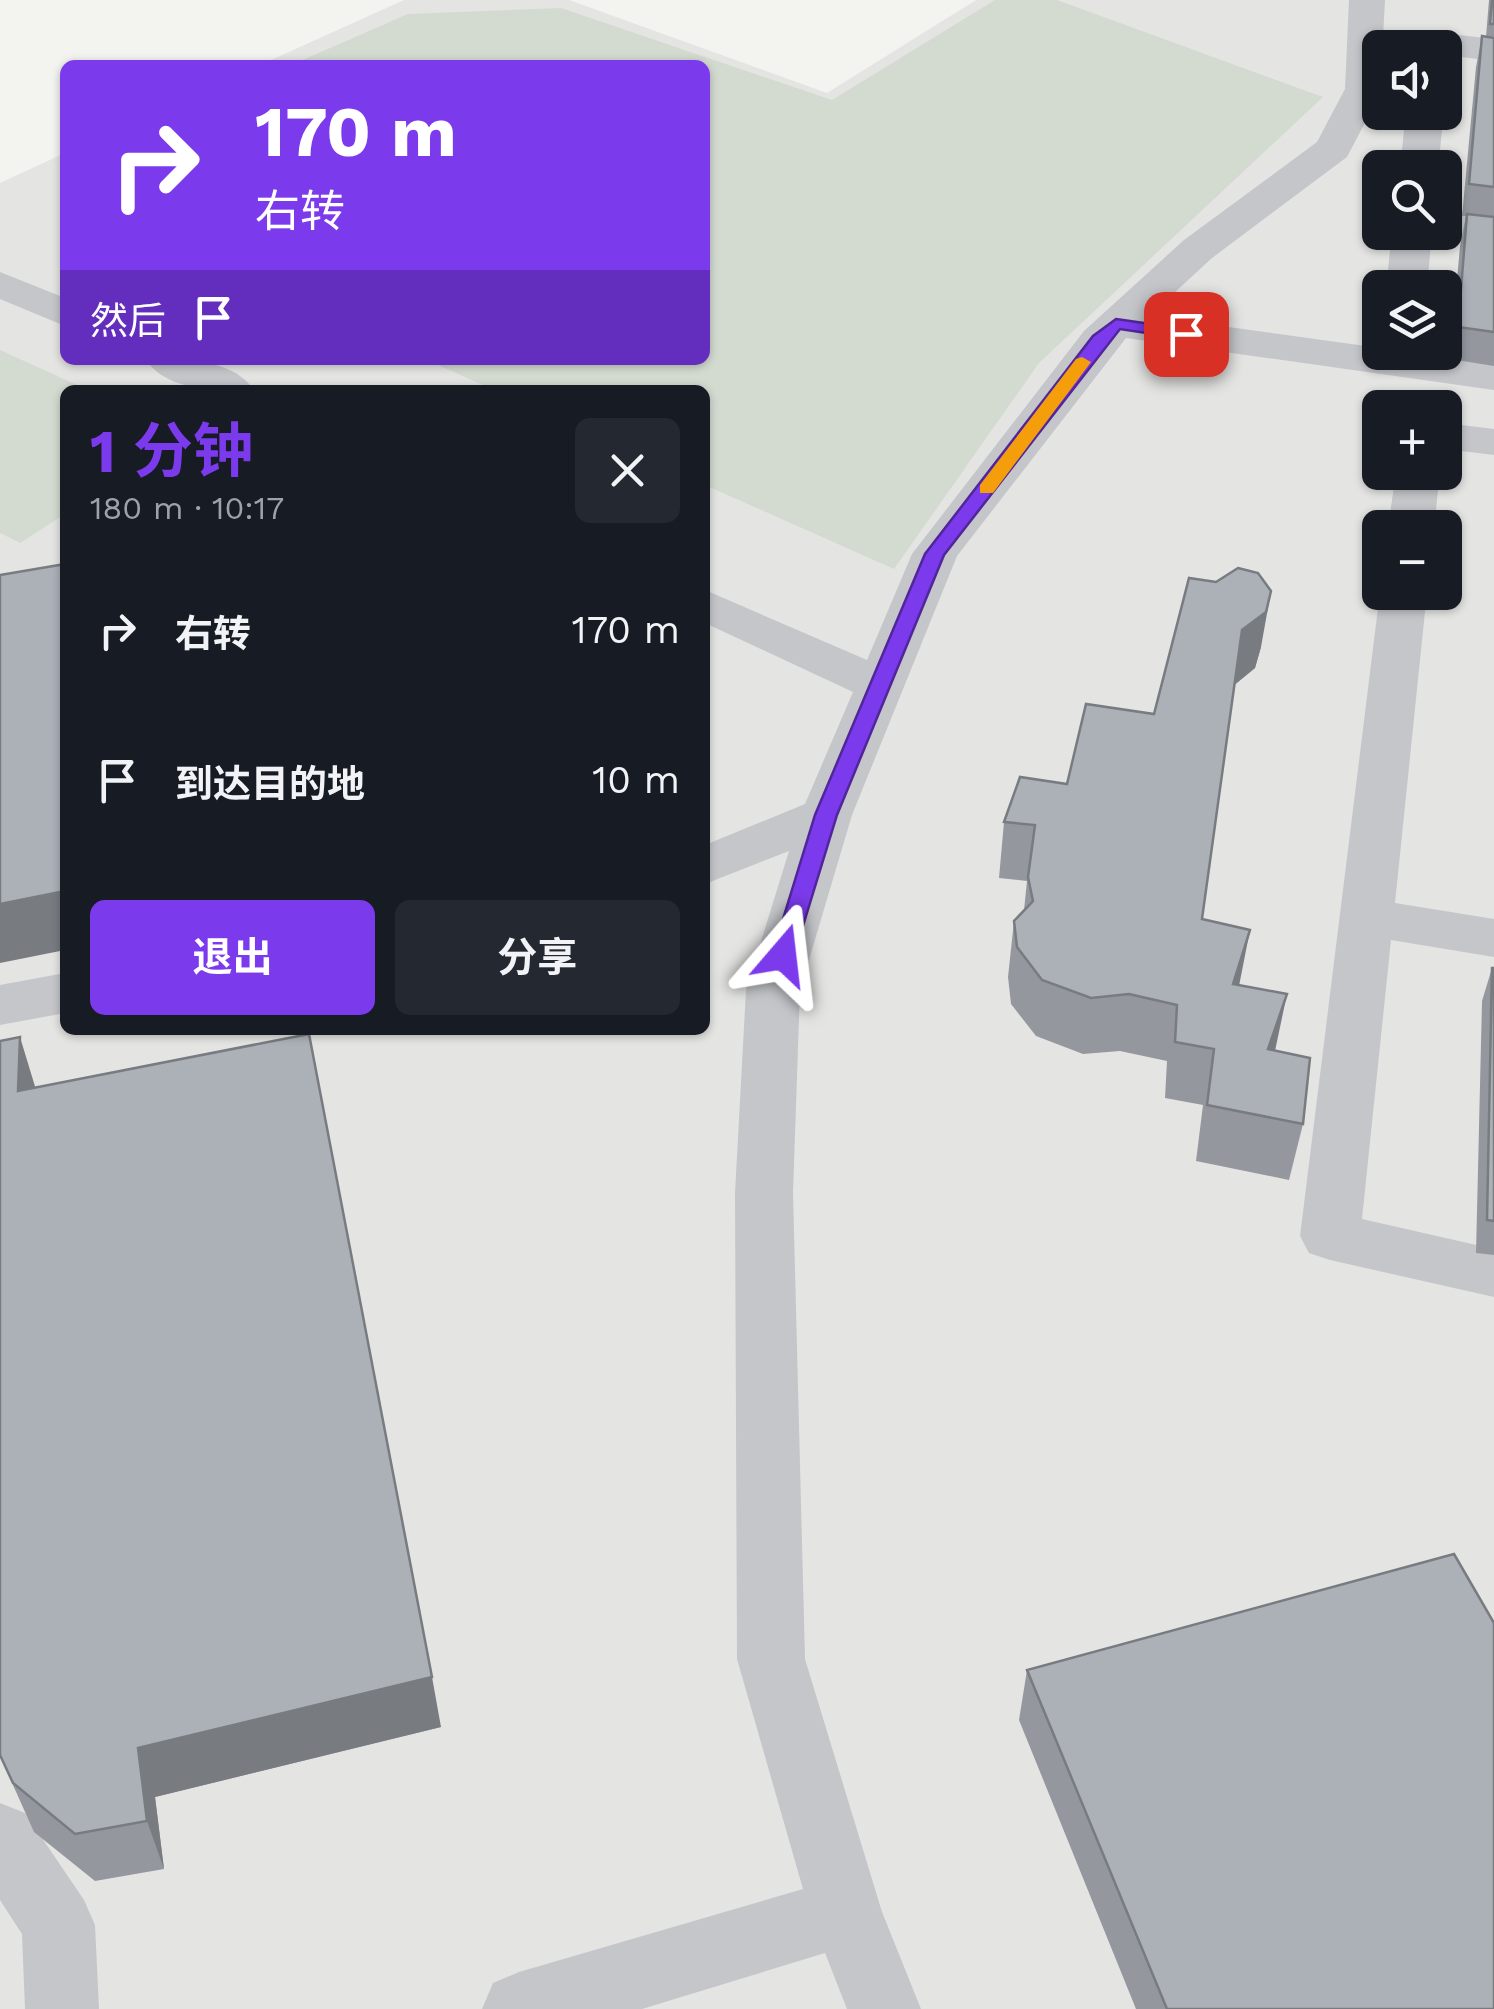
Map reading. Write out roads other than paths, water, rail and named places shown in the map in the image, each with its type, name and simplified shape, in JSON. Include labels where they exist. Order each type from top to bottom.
[{"type":"street","points":[[884,2009],[846,1912],[770,1659],[764,1193],[772,990],[826,815],[935,554],[1100,340],[1198,249],[1334,149],[1364,89],[1367,0]]},
{"type":"street","points":[[1462,42],[1494,50]]},
{"type":"street","points":[[1462,223],[1494,226]]},
{"type":"street","points":[[0,284],[60,312]]},
{"type":"street","points":[[1116,324],[1362,354]]},
{"type":"street","points":[[178,365],[222,385]]},
{"type":"street","points":[[1459,370],[1494,377]]},
{"type":"street","points":[[1462,438],[1494,442]]},
{"type":"street","points":[[710,607],[880,684]]},
{"type":"street","points":[[1402,610],[1330,1236],[1494,1273]]},
{"type":"street","points":[[710,864],[826,815]]},
{"type":"street","points":[[1366,918],[1494,938]]},
{"type":"street","points":[[0,1005],[60,994]]},
{"type":"street","points":[[0,1838],[58,1925],[62,2009]]},
{"type":"street","points":[[518,2009],[846,1912]]}]
